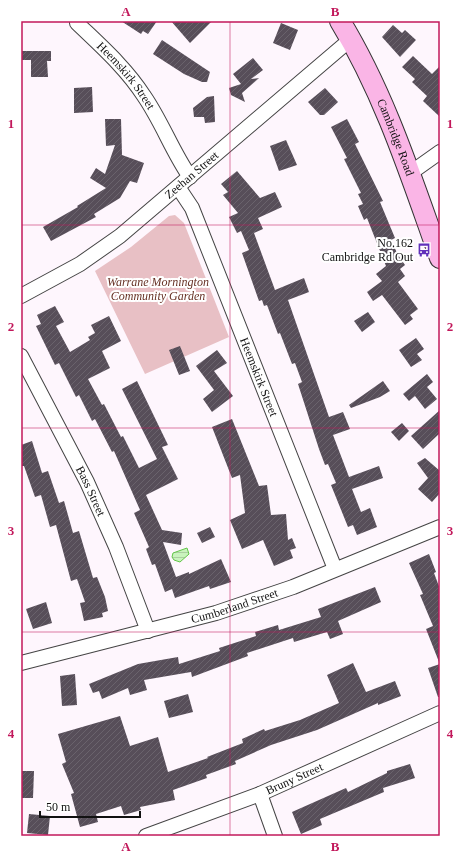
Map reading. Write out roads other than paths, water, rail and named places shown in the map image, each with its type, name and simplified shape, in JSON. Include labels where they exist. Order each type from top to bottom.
[{"type":"main road","name":"Cambridge Road","points":[[340,21],[376,86],[440,258]]},
{"type":"street","name":"Heemskirk Street","points":[[77,23],[120,65],[137,84],[153,109],[178,160],[190,177]]},
{"type":"street","name":"Zeehan Street","points":[[21,296],[80,264],[120,236],[351,39]]},
{"type":"street","points":[[409,174],[440,152]]},
{"type":"street","name":"Heemskirk Street","points":[[178,187],[192,208],[335,569]]},
{"type":"street","name":"Bass Street","points":[[21,356],[87,482],[116,547],[148,631]]},
{"type":"street","name":"Cumberland Street","points":[[21,663],[192,621],[260,599],[440,527]]},
{"type":"street","name":"Bruny Street","points":[[146,836],[260,794],[440,713]]},
{"type":"street","points":[[260,794],[275,836]]},
{"type":"place","name":"No.162 Cambridge Rd Out","points":[[424,250]]},
{"type":"park label","name":"Warrane Mornington Community Garden","points":[[158,289]]}]
